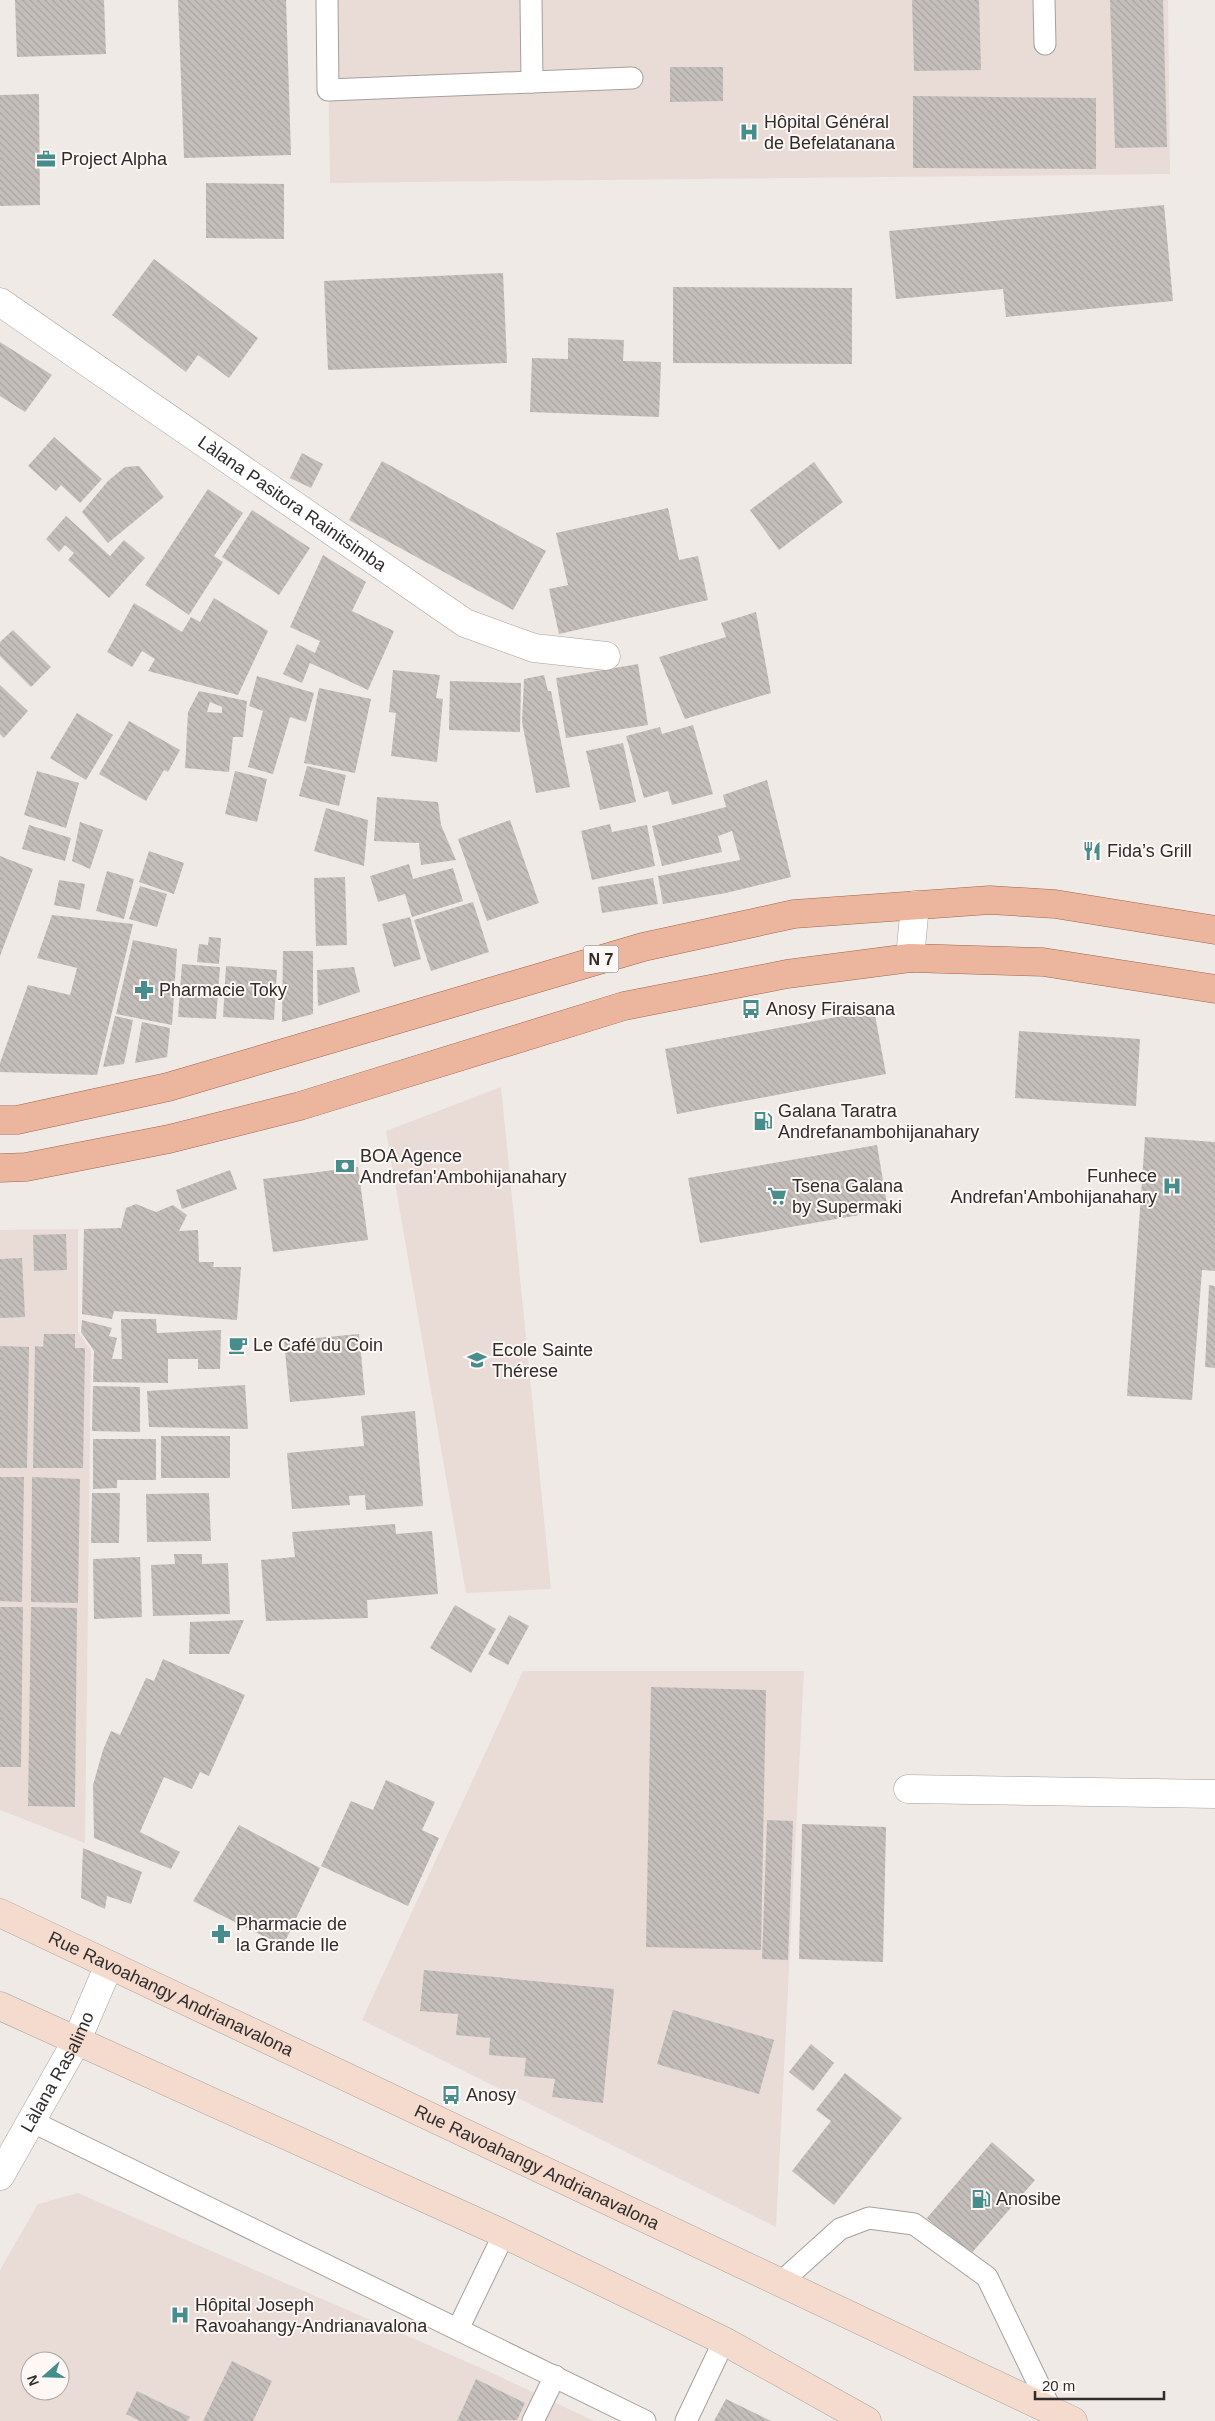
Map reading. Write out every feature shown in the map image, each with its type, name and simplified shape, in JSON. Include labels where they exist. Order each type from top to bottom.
[{"type":"main road","name":"N 7","points":[[0,1120],[17,1120],[168,1087],[643,947],[794,914],[990,900],[1055,904],[1215,930]]},
{"type":"main road","points":[[0,1168],[26,1167],[169,1139],[300,1106],[624,1006],[787,974],[910,958],[1043,962],[1215,989]]},
{"type":"main road","name":"Rue Ravoahangy Andrianavalona","points":[[0,1913],[1062,2416]]},
{"type":"main road","points":[[0,2006],[504,2234],[724,2341],[866,2421]]},
{"type":"street","name":"Làlana Pasitora Rainitsimba","points":[[0,302],[465,623],[534,648],[606,656]]},
{"type":"street","points":[[910,958],[915,905]]},
{"type":"street","points":[[908,1788],[1215,1794]]},
{"type":"street","name":"Làlana Rasalimo","points":[[0,2176],[76,2042],[110,1965]]},
{"type":"lane","points":[[327,0],[328,90],[632,78]]},
{"type":"lane","points":[[531,0],[532,82]]},
{"type":"lane","points":[[1044,0],[1045,44]]},
{"type":"lane","points":[[31,2121],[645,2421]]},
{"type":"lane","points":[[780,2283],[840,2229],[869,2218],[914,2224],[987,2277],[1062,2416]]},
{"type":"lane","points":[[458,2329],[504,2234]]},
{"type":"lane","points":[[686,2421],[724,2341]]},
{"type":"lane","points":[[533,2421],[555,2376]]},
{"type":"shaded area","name":"Hôpital Général de Befelatanana","points":[[327,0],[1168,0],[1170,174],[330,183]]},
{"type":"shaded area","name":"Ecole Sainte Thérese","points":[[501,1087],[551,1589],[466,1593],[386,1131]]},
{"type":"shaded area","points":[[78,1229],[78,1332],[91,1350],[85,1843],[0,1810],[0,1230]]},
{"type":"shaded area","points":[[523,1671],[804,1671],[776,2227],[362,2020]]},
{"type":"shaded area","name":"Hôpital Joseph Ravoahangy-Andrianavalona","points":[[78,2193],[488,2371],[594,2421],[0,2421],[0,2270],[38,2204]]},
{"type":"building","points":[[15,0],[104,0],[106,54],[17,57]]},
{"type":"building","points":[[178,0],[286,0],[291,155],[184,158]]},
{"type":"building","points":[[912,0],[979,0],[981,70],[914,71]]},
{"type":"building","points":[[1110,0],[1163,0],[1167,147],[1115,148]]},
{"type":"building","points":[[670,67],[723,67],[723,101],[670,102]]},
{"type":"building","points":[[39,94],[40,205],[0,206],[0,95]]},
{"type":"building","points":[[913,96],[1096,98],[1096,169],[913,168]]},
{"type":"building","points":[[206,183],[284,184],[284,239],[206,238]]},
{"type":"building","points":[[1164,205],[1173,301],[1006,317],[1003,289],[896,299],[889,231]]},
{"type":"building","points":[[154,259],[258,338],[229,378],[198,355],[186,372],[112,315]]},
{"type":"building","points":[[503,273],[507,363],[328,370],[324,281]]},
{"type":"building","points":[[673,287],[852,288],[852,364],[673,363]]},
{"type":"building","points":[[568,338],[624,340],[623,361],[661,362],[659,417],[530,412],[532,358],[568,359]]},
{"type":"building","points":[[0,342],[52,375],[25,412],[0,396]]},
{"type":"building","points":[[54,437],[102,479],[80,503],[61,485],[56,491],[28,466]]},
{"type":"building","points":[[302,453],[323,464],[311,488],[290,478]]},
{"type":"building","points":[[382,461],[546,551],[513,610],[349,520]]},
{"type":"building","points":[[814,462],[843,502],[779,550],[750,510]]},
{"type":"building","points":[[139,466],[164,497],[108,543],[82,512],[108,481],[125,467]]},
{"type":"building","points":[[208,489],[243,513],[214,556],[223,562],[189,615],[145,585]]},
{"type":"building","points":[[668,508],[679,560],[698,556],[708,600],[559,634],[549,589],[568,585],[556,533]]},
{"type":"building","points":[[252,510],[310,548],[279,595],[222,557]]},
{"type":"building","points":[[66,516],[110,556],[124,540],[145,558],[109,598],[68,560],[74,553],[65,545],[59,552],[46,539]]},
{"type":"building","points":[[323,555],[366,582],[352,611],[394,631],[368,690],[310,663],[302,683],[283,674],[297,644],[315,653],[320,641],[290,627]]},
{"type":"building","points":[[214,598],[268,631],[238,695],[148,671],[155,659],[142,651],[132,667],[107,652],[134,603],[182,632],[191,617],[200,622]]},
{"type":"building","points":[[756,612],[771,693],[685,719],[659,657],[726,637],[721,623]]},
{"type":"building","points":[[13,630],[51,667],[31,687],[0,656],[0,642]]},
{"type":"building","points":[[638,664],[648,725],[566,738],[556,678]]},
{"type":"building","points":[[393,670],[440,675],[436,698],[443,699],[437,762],[391,756],[396,713],[389,712]]},
{"type":"building","points":[[544,675],[548,691],[551,691],[570,787],[536,793],[522,722],[524,679]]},
{"type":"building","points":[[257,676],[314,693],[306,722],[290,717],[273,774],[248,767],[263,711],[249,706]]},
{"type":"building","points":[[450,681],[521,683],[520,732],[449,730]]},
{"type":"building","points":[[0,685],[28,711],[4,738],[0,734]]},
{"type":"building","points":[[319,688],[371,699],[355,773],[304,763]]},
{"type":"building","points":[[199,691],[247,701],[243,737],[233,737],[229,772],[185,768],[188,712]],"holes":[[[210,702],[222,707],[222,713],[207,712]]]},
{"type":"building","points":[[77,713],[113,735],[86,780],[50,758]]},
{"type":"building","points":[[129,721],[180,750],[168,772],[164,770],[146,801],[99,774]]},
{"type":"building","points":[[693,725],[713,794],[672,805],[668,791],[644,798],[626,736],[660,727],[662,734]]},
{"type":"building","points":[[623,743],[636,802],[600,810],[586,751]]},
{"type":"building","points":[[307,766],[346,775],[339,806],[299,796]]},
{"type":"building","points":[[37,771],[79,783],[66,828],[24,815]]},
{"type":"building","points":[[235,771],[267,779],[257,822],[225,814]]},
{"type":"building","points":[[767,780],[791,877],[726,893],[663,904],[658,876],[740,860],[732,831],[718,836],[722,852],[662,866],[652,826],[726,807],[723,795]]},
{"type":"building","points":[[377,797],[438,802],[441,825],[456,860],[421,865],[419,843],[374,841]]},
{"type":"building","points":[[326,808],[368,820],[364,866],[314,851]]},
{"type":"building","points":[[510,820],[539,903],[487,921],[458,839]]},
{"type":"building","points":[[80,822],[103,830],[90,869],[72,861]]},
{"type":"building","points":[[610,824],[612,832],[647,825],[655,866],[592,880],[581,831]]},
{"type":"building","points":[[29,825],[71,838],[65,861],[22,849]]},
{"type":"building","points":[[149,851],[184,863],[174,894],[139,882]]},
{"type":"building","points":[[0,856],[33,869],[0,956]]},
{"type":"building","points":[[409,864],[413,879],[453,868],[463,901],[412,917],[405,894],[378,902],[370,876]]},
{"type":"building","points":[[107,871],[134,879],[124,919],[96,911]]},
{"type":"building","points":[[345,877],[347,945],[316,946],[314,878]]},
{"type":"building","points":[[653,878],[658,904],[602,913],[598,887]]},
{"type":"building","points":[[59,880],[85,884],[80,910],[54,905]]},
{"type":"building","points":[[140,886],[167,894],[157,927],[129,919]]},
{"type":"building","points":[[473,902],[489,952],[431,971],[414,920]]},
{"type":"building","points":[[52,915],[133,924],[97,1075],[0,1072],[0,1063],[28,985],[70,995],[77,968],[37,958]]},
{"type":"building","points":[[410,917],[421,959],[394,967],[382,924]]},
{"type":"building","points":[[209,937],[221,938],[219,964],[197,962],[199,944],[208,945]]},
{"type":"building","points":[[133,940],[177,949],[172,1025],[116,1014]]},
{"type":"building","points":[[283,951],[313,951],[313,1014],[282,1022]]},
{"type":"building","points":[[182,964],[220,967],[216,1019],[178,1017]]},
{"type":"building","points":[[226,966],[277,970],[274,1020],[223,1017]]},
{"type":"building","points":[[354,967],[360,992],[318,1006],[317,970]]},
{"type":"building","points":[[874,1010],[886,1074],[677,1114],[665,1049]]},
{"type":"building","points":[[115,1016],[133,1020],[124,1064],[103,1067]]},
{"type":"building","points":[[142,1022],[170,1028],[167,1057],[135,1063]]},
{"type":"building","points":[[1019,1031],[1140,1039],[1136,1106],[1015,1098]]},
{"type":"building","points":[[1145,1137],[1215,1142],[1215,1271],[1202,1270],[1192,1400],[1127,1396]]},
{"type":"building","points":[[877,1145],[888,1210],[700,1243],[688,1178]]},
{"type":"building","points":[[358,1167],[368,1240],[273,1252],[263,1179]]},
{"type":"building","points":[[230,1170],[237,1189],[182,1209],[176,1190]]},
{"type":"building","points":[[136,1204],[156,1212],[173,1205],[187,1215],[179,1231],[198,1230],[199,1262],[214,1262],[213,1267],[241,1267],[237,1320],[114,1311],[112,1319],[82,1314],[84,1229],[121,1228],[126,1208]]},
{"type":"building","points":[[66,1234],[67,1270],[34,1271],[33,1235]]},
{"type":"building","points":[[22,1258],[25,1317],[0,1318],[0,1259]]},
{"type":"building","points":[[1209,1285],[1215,1286],[1215,1368],[1205,1367]]},
{"type":"building","points":[[121,1319],[156,1319],[157,1333],[221,1330],[220,1369],[198,1369],[198,1359],[168,1359],[168,1383],[93,1382],[94,1351],[81,1332],[82,1320],[112,1328],[109,1336],[117,1338],[112,1359],[122,1359]]},
{"type":"building","points":[[44,1334],[75,1334],[75,1348],[85,1348],[83,1468],[33,1468],[35,1346],[43,1347]]},
{"type":"building","points":[[359,1334],[365,1395],[290,1402],[284,1341]]},
{"type":"building","points":[[0,1346],[29,1347],[27,1468],[0,1468]]},
{"type":"building","points":[[245,1385],[248,1429],[149,1427],[147,1391]]},
{"type":"building","points":[[93,1386],[140,1387],[140,1432],[92,1431]]},
{"type":"building","points":[[415,1411],[423,1506],[366,1510],[365,1495],[349,1496],[350,1505],[292,1509],[287,1453],[364,1446],[361,1416]]},
{"type":"building","points":[[161,1436],[230,1436],[230,1478],[161,1478]]},
{"type":"building","points":[[93,1439],[156,1439],[156,1480],[117,1480],[117,1488],[93,1489]]},
{"type":"building","points":[[0,1477],[24,1477],[22,1602],[0,1601]]},
{"type":"building","points":[[32,1477],[80,1479],[78,1603],[31,1602]]},
{"type":"building","points":[[92,1493],[120,1493],[119,1543],[91,1543]]},
{"type":"building","points":[[209,1493],[211,1541],[147,1542],[146,1494]]},
{"type":"building","points":[[395,1524],[396,1534],[432,1531],[438,1594],[367,1600],[368,1618],[266,1621],[261,1560],[295,1557],[292,1532]]},
{"type":"building","points":[[174,1554],[202,1554],[202,1564],[228,1563],[230,1614],[153,1616],[151,1565],[175,1564]]},
{"type":"building","points":[[140,1557],[142,1617],[94,1619],[93,1559]]},
{"type":"building","points":[[455,1605],[496,1629],[471,1673],[430,1648]]},
{"type":"building","points":[[0,1607],[23,1607],[21,1767],[0,1767]]},
{"type":"building","points":[[31,1607],[77,1608],[75,1807],[28,1806]]},
{"type":"building","points":[[509,1615],[529,1626],[508,1665],[488,1654]]},
{"type":"building","points":[[244,1620],[229,1654],[189,1654],[190,1622]]},
{"type":"building","points":[[163,1659],[245,1695],[209,1776],[200,1772],[192,1789],[164,1777],[140,1832],[180,1852],[171,1869],[94,1838],[93,1785],[103,1750],[111,1731],[120,1735],[146,1678],[154,1681]]},
{"type":"building","points":[[651,1687],[766,1690],[761,1950],[646,1947]]},
{"type":"building","points":[[386,1780],[435,1802],[422,1830],[439,1838],[408,1906],[321,1866],[351,1801],[373,1810]]},
{"type":"building","points":[[767,1820],[793,1821],[788,1960],[762,1959]]},
{"type":"building","points":[[802,1824],[886,1827],[883,1962],[799,1959]]},
{"type":"building","points":[[239,1825],[320,1868],[283,1946],[193,1901]]},
{"type":"building","points":[[83,1848],[142,1872],[131,1904],[107,1896],[105,1909],[81,1898]]},
{"type":"building","points":[[424,1970],[614,1989],[603,2103],[552,2097],[555,2079],[524,2076],[526,2058],[489,2055],[490,2038],[456,2035],[458,2014],[420,2011]]},
{"type":"building","points":[[673,2010],[774,2040],[759,2094],[657,2064]]},
{"type":"building","points":[[811,2044],[834,2063],[813,2091],[789,2072]]},
{"type":"building","points":[[845,2073],[902,2118],[834,2205],[792,2171],[831,2121],[816,2110]]},
{"type":"building","name":"Anosibe","points":[[992,2142],[1035,2180],[970,2255],[927,2218]]},
{"type":"building","points":[[232,2361],[272,2381],[253,2421],[203,2421]]},
{"type":"building","points":[[476,2379],[525,2403],[517,2420],[457,2421]]},
{"type":"building","points":[[137,2391],[190,2417],[187,2421],[140,2421],[126,2414]]},
{"type":"building","points":[[726,2399],[771,2421],[714,2421]]},
{"type":"place","name":"Hôpital Général de Befelatanana","points":[[749,132]]},
{"type":"place","name":"Project Alpha","points":[[46,159]]},
{"type":"place","name":"Fida’s Grill","points":[[1092,851]]},
{"type":"place","name":"Pharmacie Toky","points":[[144,990]]},
{"type":"place","name":"Anosy Firaisana","points":[[751,1009]]},
{"type":"place","name":"Galana Taratra Andrefanambohijanahary","points":[[763,1121]]},
{"type":"place","name":"BOA Agence Andrefan'Ambohijanahary","points":[[345,1166]]},
{"type":"place","name":"Funhece Andrefan'Ambohijanahary","points":[[1172,1186]]},
{"type":"place","name":"Tsena Galana by Supermaki","points":[[777,1196]]},
{"type":"place","name":"Le Café du Coin","points":[[238,1345]]},
{"type":"place","name":"Ecole Sainte Thérese","points":[[477,1360]]},
{"type":"place","name":"Pharmacie de la Grande Ile","points":[[221,1934]]},
{"type":"place","name":"Anosy","points":[[451,2095]]},
{"type":"place","name":"Anosibe","points":[[981,2199]]},
{"type":"place","name":"Hôpital Joseph Ravoahangy-Andrianavalona","points":[[180,2315]]}]
